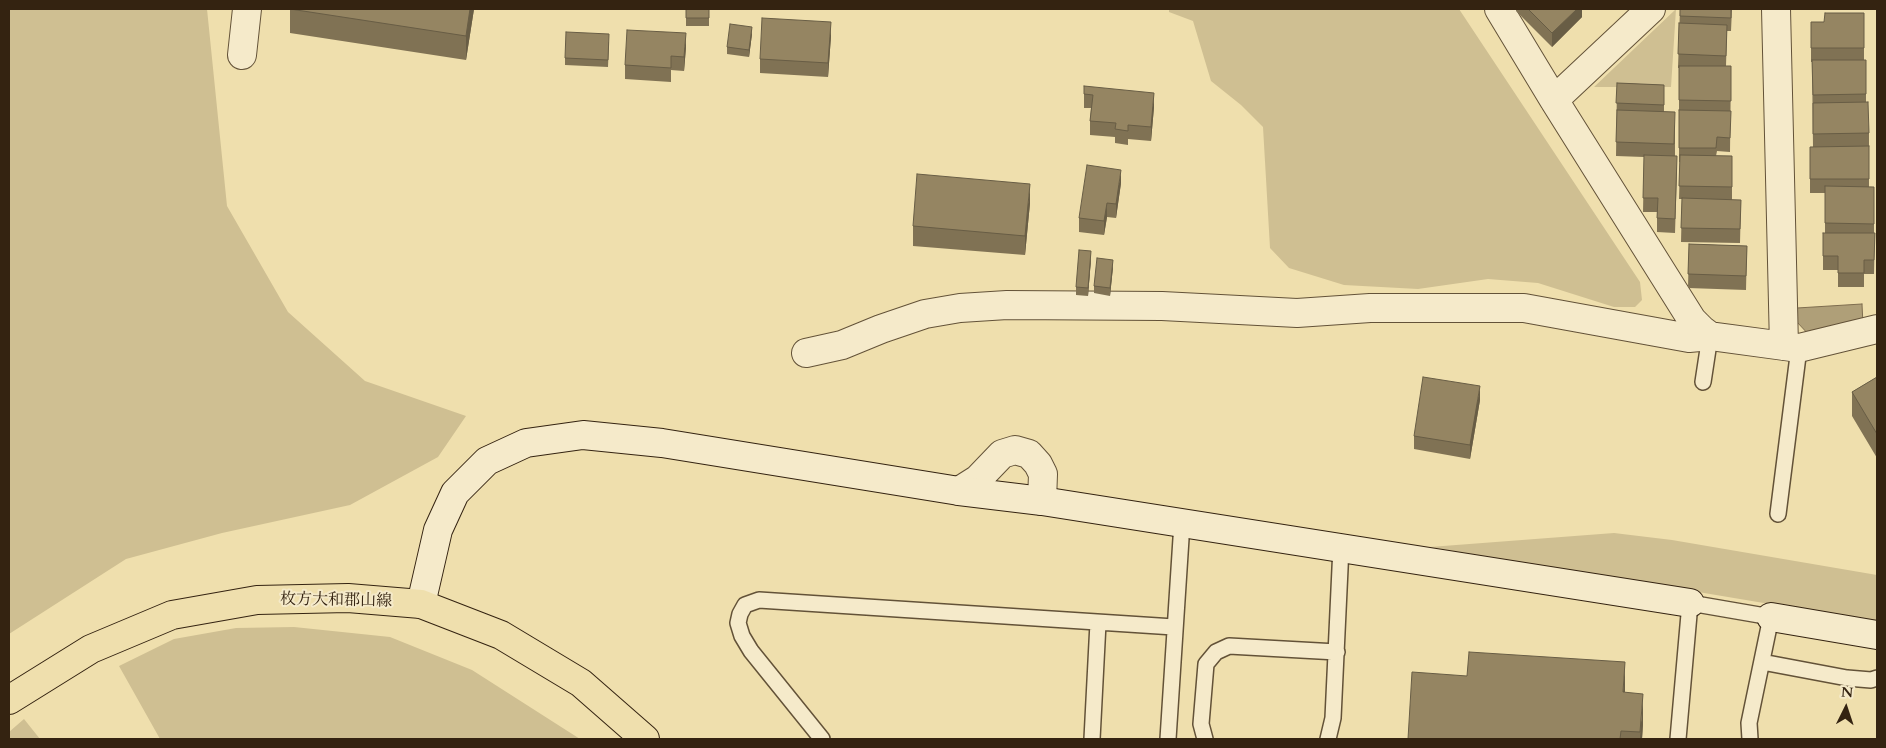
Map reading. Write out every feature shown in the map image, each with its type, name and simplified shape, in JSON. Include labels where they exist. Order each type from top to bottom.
[{"type":"main road","name":"枚方大和郡山線","points":[[9,700],[91,649],[172,615],[257,600],[348,598],[421,604],[501,635],[581,683],[645,739]]},
{"type":"street","points":[[242,55],[247,9]]},
{"type":"street","points":[[1499,9],[1692,320],[1710,336]]},
{"type":"street","points":[[1554,100],[1651,9]]},
{"type":"street","points":[[1776,9],[1791,347]]},
{"type":"street","points":[[806,354],[842,345],[925,314],[960,308],[1007,305],[1162,306],[1297,313],[1370,308],[1524,308],[1689,338],[1710,336],[1791,347],[1877,329]]},
{"type":"street","points":[[421,604],[438,530],[455,493],[487,461],[526,443],[583,436],[662,443],[959,491],[1042,501],[1690,603]]},
{"type":"street","points":[[959,491],[978,479],[1002,454],[1015,450],[1029,454],[1038,464],[1043,474],[1042,501]]},
{"type":"street","points":[[1771,617],[1877,635]]},
{"type":"lane","points":[[1704,382],[1710,336]]},
{"type":"lane","points":[[1778,514],[1791,347]]},
{"type":"lane","points":[[1168,739],[1182,523]]},
{"type":"lane","points":[[1328,739],[1333,718],[1341,547]]},
{"type":"lane","points":[[822,739],[751,651],[742,636],[738,623],[745,605],[759,600],[1174,627]]},
{"type":"lane","points":[[1678,739],[1690,603],[1771,617],[1749,723],[1750,739]]},
{"type":"lane","points":[[1092,739],[1098,623]]},
{"type":"lane","points":[[1204,739],[1201,724],[1206,664],[1216,652],[1229,646],[1337,652]]},
{"type":"lane","points":[[1762,662],[1847,678],[1871,680],[1877,678]]},
{"type":"shaded area","points":[[9,9],[207,9],[227,206],[288,312],[365,381],[466,416],[438,457],[350,505],[222,533],[126,559],[9,634]]},
{"type":"shaded area","points":[[1169,9],[1459,9],[1640,282],[1642,300],[1635,307],[1614,307],[1538,283],[1488,279],[1418,289],[1344,285],[1289,268],[1270,248],[1263,127],[1241,105],[1211,81],[1193,21],[1169,12]]},
{"type":"shaded area","points":[[1676,9],[1671,87],[1594,87]]},
{"type":"shaded area","points":[[1862,304],[1863,325],[1811,337],[1796,321],[1797,308]]},
{"type":"shaded area","points":[[1614,533],[1672,540],[1877,575],[1877,622],[1430,547]]},
{"type":"shaded area","points":[[294,627],[390,637],[472,670],[580,739],[160,739],[119,666],[174,639],[236,628]]},
{"type":"shaded area","points":[[24,719],[40,739],[9,739],[9,732]]},
{"type":"building","points":[[290,9],[470,9],[466,36]]},
{"type":"building","points":[[686,9],[709,9],[709,18],[686,18]]},
{"type":"building","points":[[1528,9],[1577,9],[1552,33]]},
{"type":"building","points":[[1680,9],[1731,9],[1731,18],[1680,16]]},
{"type":"building","points":[[1825,13],[1864,13],[1864,48],[1811,48],[1811,22],[1824,22]]},
{"type":"building","points":[[762,18],[831,22],[828,63],[760,59]]},
{"type":"building","points":[[1679,23],[1727,25],[1726,56],[1678,54]]},
{"type":"building","points":[[730,24],[752,27],[749,50],[727,47]]},
{"type":"building","points":[[627,30],[686,33],[684,57],[671,56],[671,68],[625,65]]},
{"type":"building","points":[[566,32],[609,34],[608,60],[565,58]]},
{"type":"building","points":[[1812,60],[1866,60],[1866,94],[1813,95]]},
{"type":"building","points":[[1679,66],[1731,66],[1731,101],[1679,100]]},
{"type":"building","points":[[1617,83],[1664,85],[1664,105],[1616,103]]},
{"type":"building","points":[[1084,86],[1154,93],[1151,127],[1128,125],[1128,131],[1115,129],[1116,123],[1090,121],[1093,95],[1084,94]]},
{"type":"building","points":[[1868,102],[1869,133],[1813,134],[1813,103]]},
{"type":"building","points":[[1617,110],[1675,112],[1674,144],[1616,142]]},
{"type":"building","points":[[1679,110],[1731,111],[1730,138],[1717,137],[1716,148],[1679,148]]},
{"type":"building","points":[[1869,146],[1869,179],[1810,179],[1810,147]]},
{"type":"building","points":[[1644,155],[1677,156],[1675,219],[1657,218],[1658,198],[1643,198]]},
{"type":"building","points":[[1680,155],[1732,156],[1732,187],[1679,186]]},
{"type":"building","points":[[1087,165],[1121,170],[1116,204],[1107,203],[1104,221],[1079,218]]},
{"type":"building","points":[[917,174],[1030,184],[1025,236],[913,226]]},
{"type":"building","points":[[1825,186],[1874,187],[1874,224],[1825,223]]},
{"type":"building","points":[[1682,198],[1741,200],[1740,229],[1681,228]]},
{"type":"building","points":[[1823,233],[1875,233],[1874,260],[1864,260],[1864,273],[1838,273],[1838,256],[1823,256]]},
{"type":"building","points":[[1689,244],[1747,246],[1746,276],[1688,274]]},
{"type":"building","points":[[1079,250],[1091,251],[1088,288],[1076,287]]},
{"type":"building","points":[[1097,258],[1113,260],[1110,288],[1094,286]]},
{"type":"building","points":[[1423,377],[1480,386],[1470,445],[1414,436]]},
{"type":"building","points":[[1877,377],[1877,434],[1852,392]]},
{"type":"building","points":[[1469,652],[1625,662],[1623,692],[1643,694],[1640,732],[1621,731],[1620,739],[1408,739],[1412,672],[1467,676]]}]
